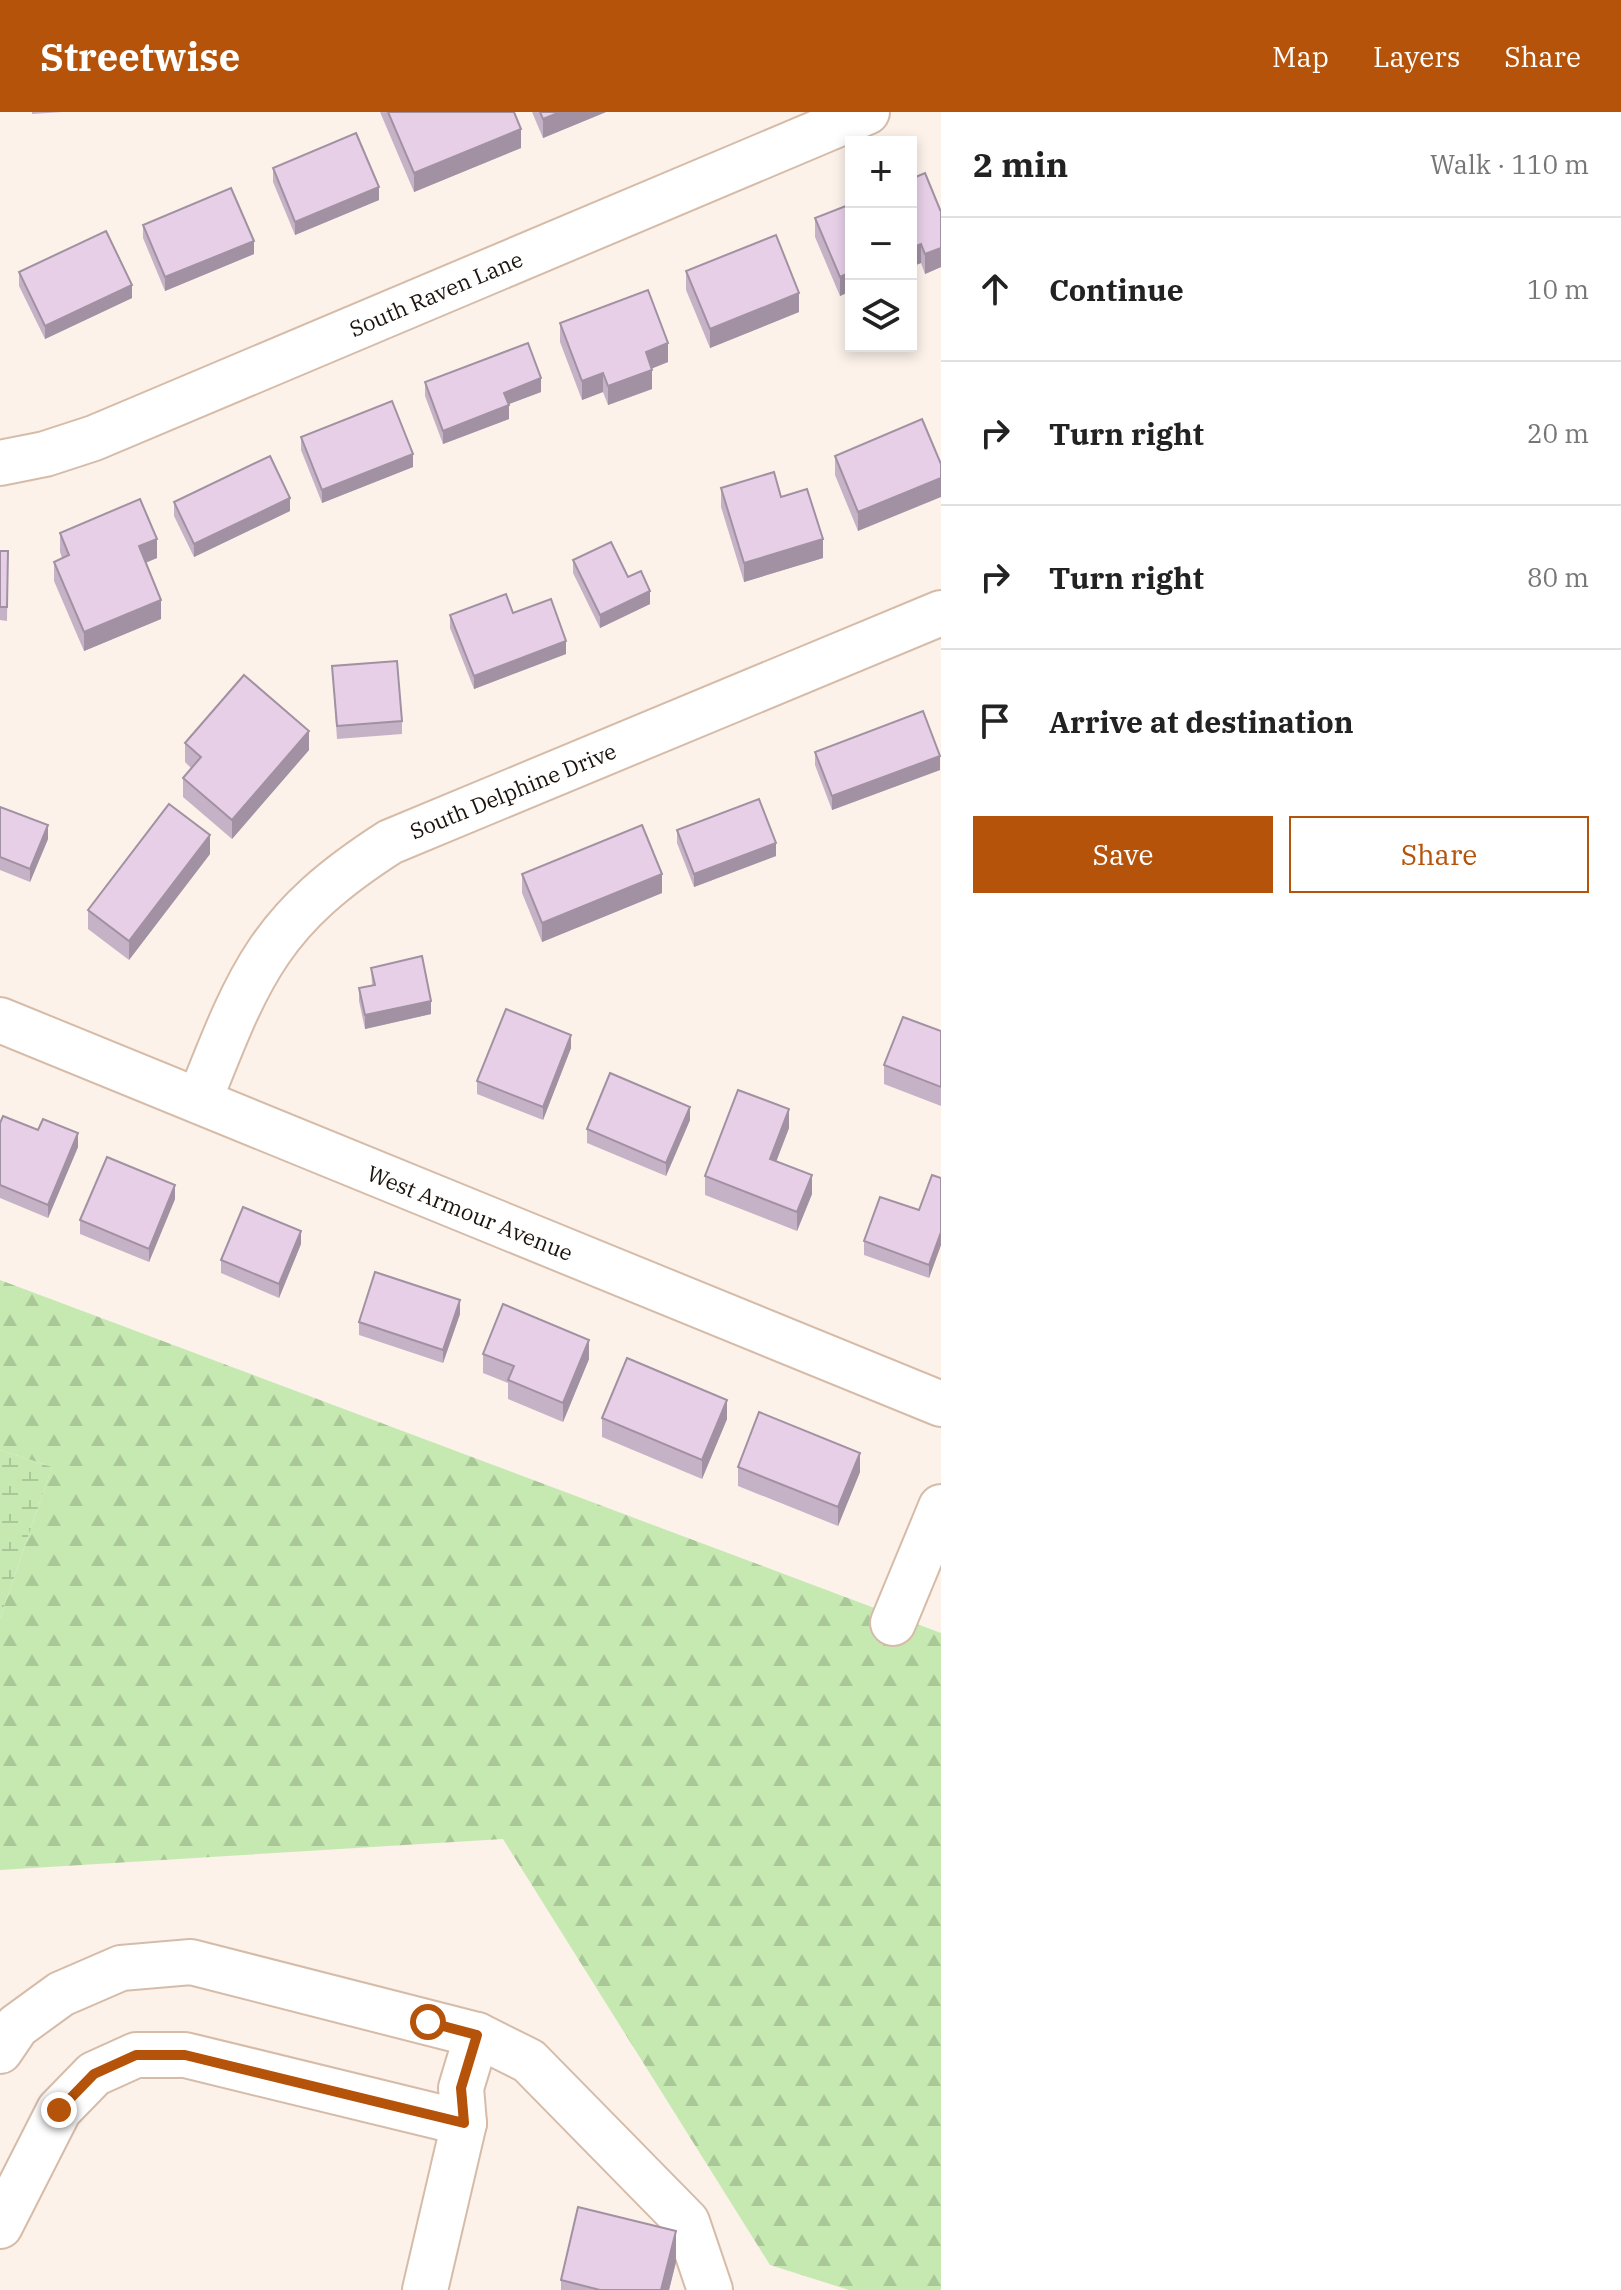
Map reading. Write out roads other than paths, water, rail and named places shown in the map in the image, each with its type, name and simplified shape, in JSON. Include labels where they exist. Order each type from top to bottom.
[{"type":"street","name":"South Raven Lane","points":[[0,463],[94,438],[867,112]]},
{"type":"street","name":"South Delphine Drive","points":[[199,1101],[239,1001],[266,951],[297,913],[353,866],[390,842],[468,808],[941,613]]},
{"type":"street","name":"West Armour Avenue","points":[[0,1020],[941,1404]]},
{"type":"street","points":[[893,1623],[941,1507]]},
{"type":"street","points":[[0,2051],[17,2026],[61,1994],[121,1968],[191,1962],[477,2035],[529,2061],[687,2222],[710,2290]]},
{"type":"street","points":[[425,2290],[464,2123],[461,2088],[477,2035]]},
{"type":"street","points":[[0,2226],[59,2110],[94,2074],[136,2055],[185,2055],[464,2123]]}]
